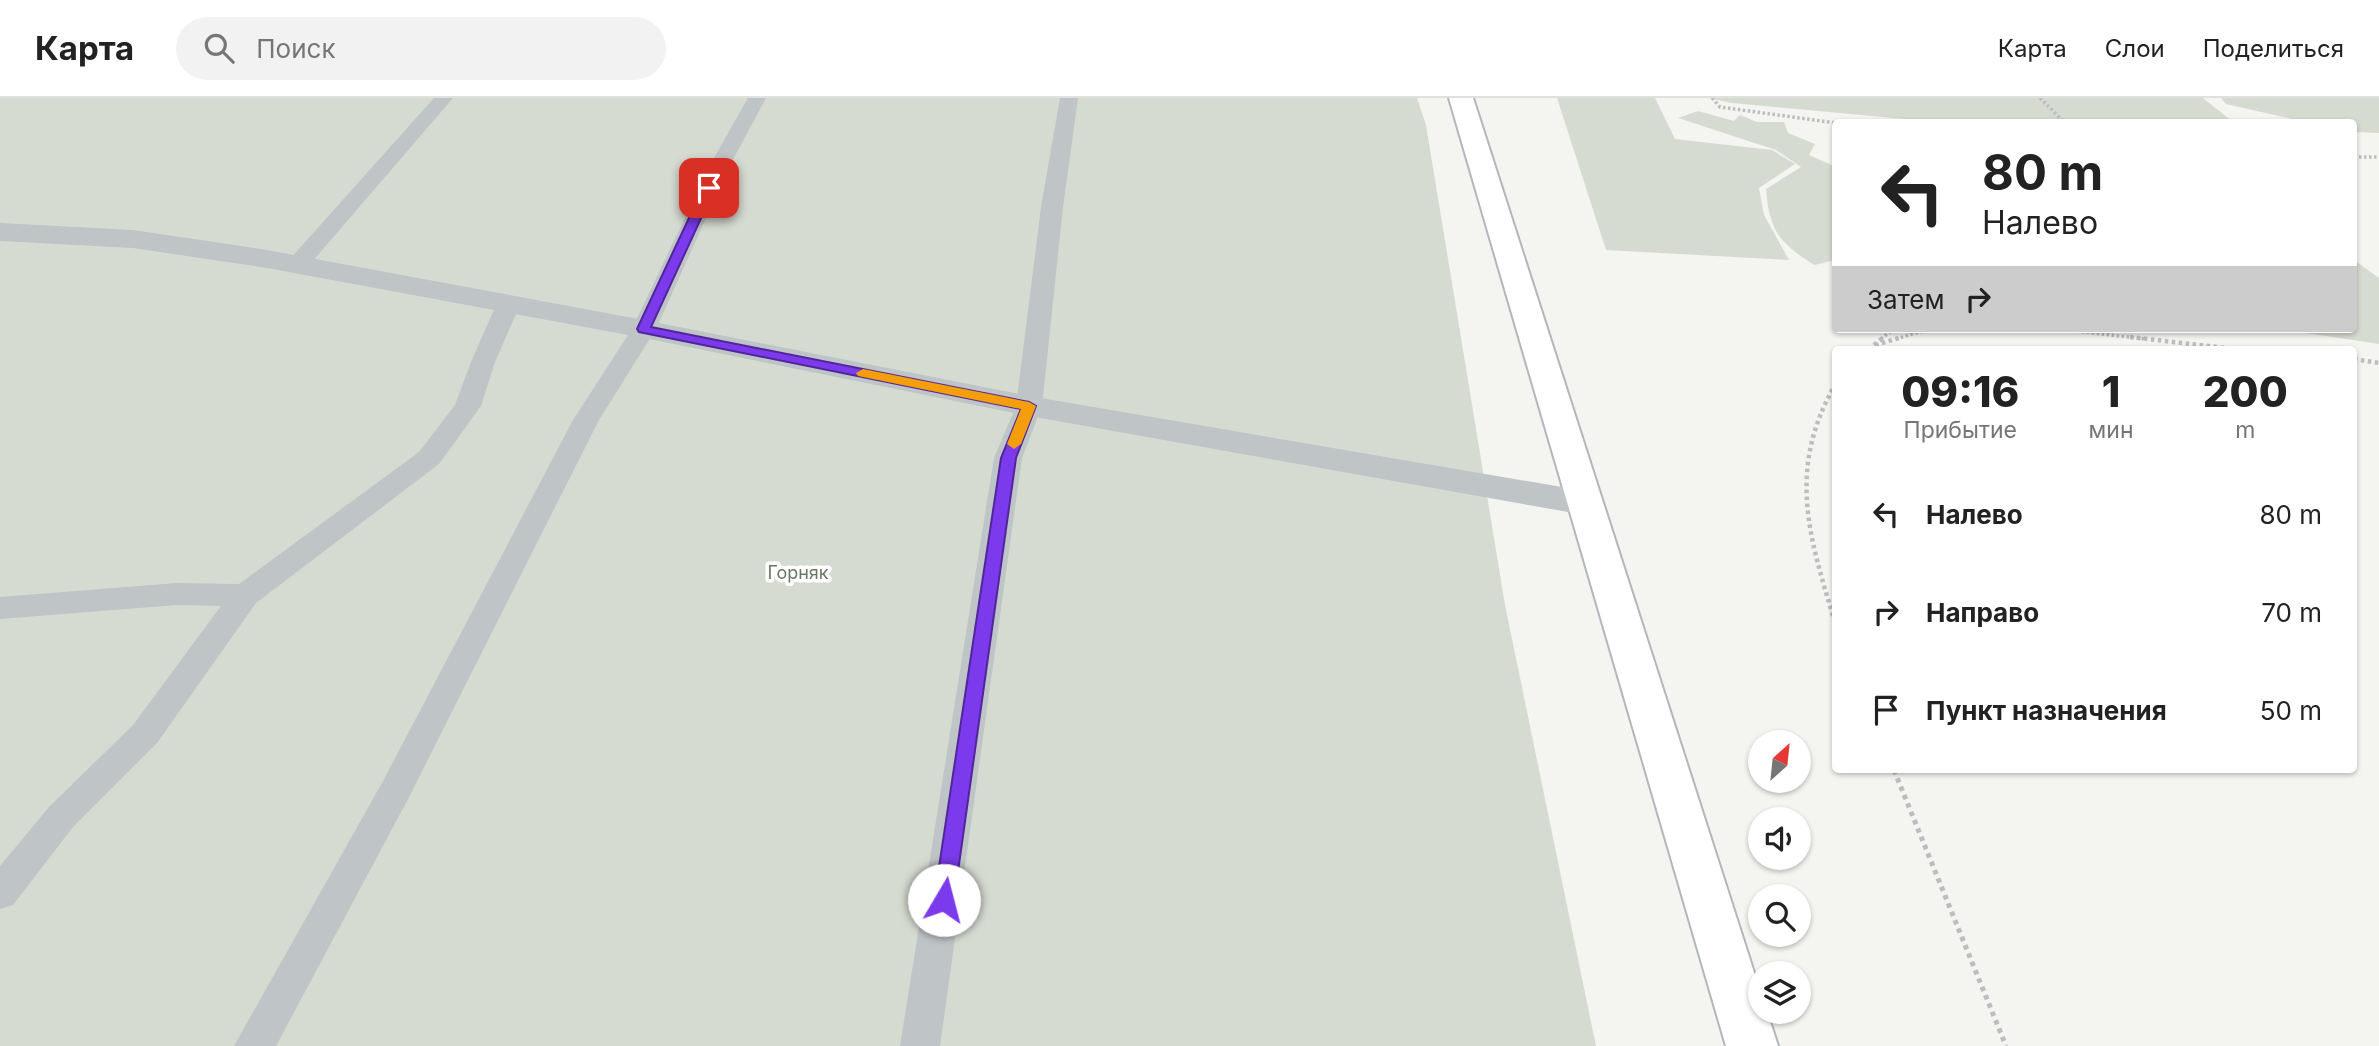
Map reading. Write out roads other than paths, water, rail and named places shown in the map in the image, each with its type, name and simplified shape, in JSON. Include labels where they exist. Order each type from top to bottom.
[{"type":"main road","points":[[1461,98],[1752,1046]]},
{"type":"street","points":[[0,232],[133,239],[297,265],[644,329],[1029,406],[1585,503]]},
{"type":"lane","points":[[297,265],[444,98]]},
{"type":"lane","points":[[254,1046],[395,791],[586,420],[644,329],[720,165],[757,98]]},
{"type":"lane","points":[[920,1046],[1008,458],[1029,406],[1052,207],[1069,98]]},
{"type":"lane","points":[[0,893],[61,817],[145,734],[245,595],[429,458],[468,406],[482,362],[508,305]]},
{"type":"lane","points":[[0,608],[177,594],[245,595]]},
{"type":"park label","name":"Горняк","points":[[798,572]]}]
